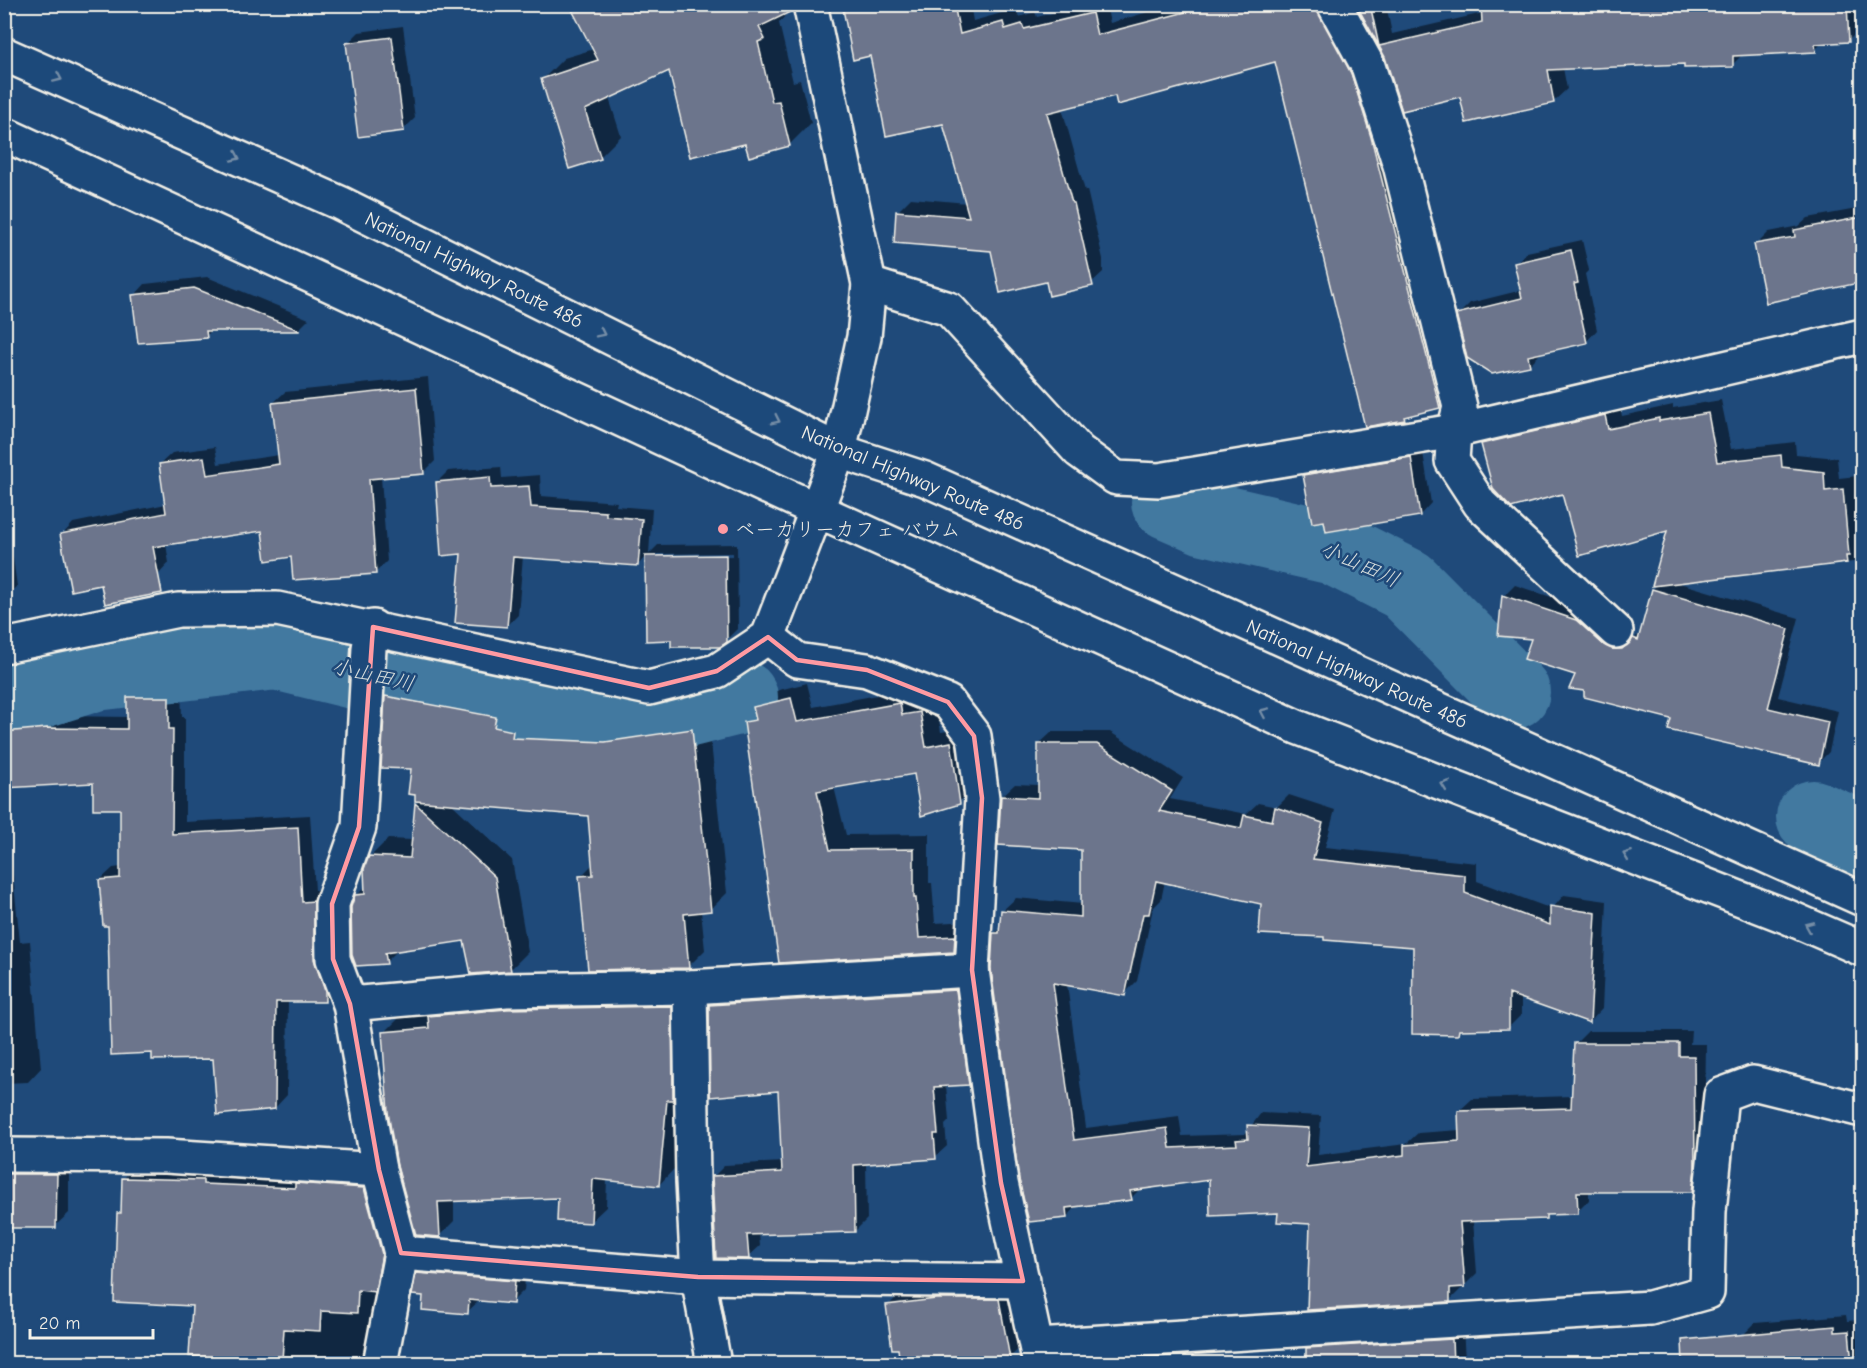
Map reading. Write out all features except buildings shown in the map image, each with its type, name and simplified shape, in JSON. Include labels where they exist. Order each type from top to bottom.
[{"type":"main road","points":[[4,646],[178,610],[277,609],[371,638],[649,688],[717,671],[768,637],[839,451],[864,337],[869,284],[810,4]]},
{"type":"main road","points":[[1334,4],[1368,66],[1400,165],[1460,407],[1454,431],[1452,461],[1480,504],[1616,631]]},
{"type":"main road","name":"National Highway Route 486","points":[[4,54],[340,203],[839,451],[925,479],[1786,867],[1863,899]]},
{"type":"main road","points":[[4,134],[817,510],[1297,728],[1776,912],[1863,949]]},
{"type":"main road","points":[[869,284],[949,309],[1079,451],[1116,478],[1159,480],[1454,431],[1863,336]]},
{"type":"main road","points":[[768,637],[797,660],[867,670],[948,702],[974,736],[982,798],[972,970],[1002,1183],[1038,1355],[1650,1308],[1707,1292],[1709,1211],[1721,1095],[1753,1083],[1863,1110]]},
{"type":"main road","points":[[371,638],[359,827],[332,904],[333,959],[350,1004],[379,1170],[401,1253],[380,1364]]},
{"type":"main road","points":[[350,1004],[506,990],[690,987],[972,970]]},
{"type":"main road","points":[[690,987],[693,1181],[698,1277],[714,1364]]},
{"type":"main road","points":[[4,1155],[166,1156],[379,1170]]},
{"type":"main road","points":[[401,1253],[698,1277],[1023,1281]]},
{"type":"highlighted area","points":[[373,627],[649,688],[717,671],[768,637],[797,660],[867,670],[948,702],[974,736],[982,798],[972,970],[1001,1183],[1023,1281],[698,1277],[401,1253],[379,1170],[350,1004],[333,959],[332,904],[359,827]]},
{"type":"waterway","name":"小山田川","points":[[1168,502],[1205,518],[1334,548],[1407,585],[1513,692]]},
{"type":"waterway","name":"小山田川","points":[[4,703],[95,674],[276,653],[399,683],[544,714],[634,724],[741,697]]},
{"type":"waterway","name":"小山田川","points":[[1813,817],[1862,838]]},
{"type":"place","name":"ベーカリーカフェ バウム","points":[[723,529]]}]
